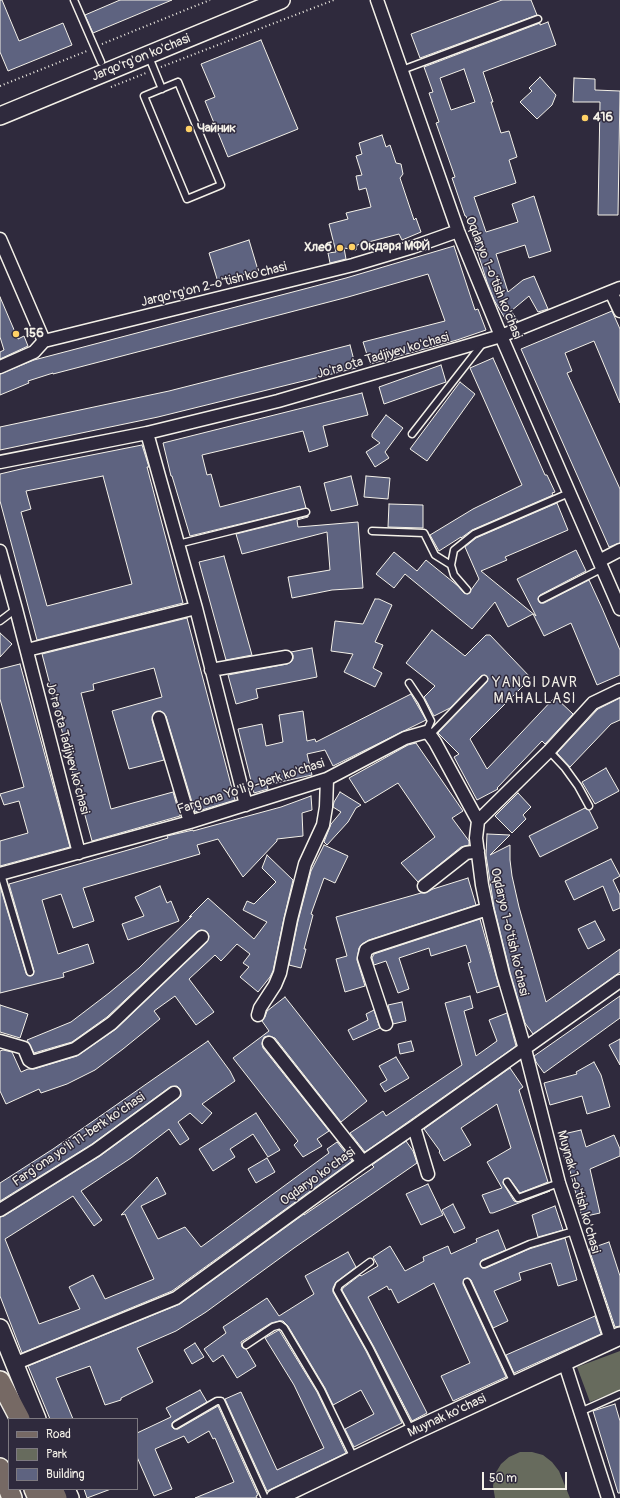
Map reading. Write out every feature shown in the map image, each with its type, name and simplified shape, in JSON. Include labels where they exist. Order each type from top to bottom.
[{"type":"main road","name":"Jarqo'rg'on ko'chasi","points":[[0,104],[98,55],[251,0]]},
{"type":"main road","name":"Jarqo'rg'on ko'chasi","points":[[0,116],[151,62],[280,0]]},
{"type":"main road","points":[[0,1328],[37,1418]]},
{"type":"main road","name":"Muynak ko'chasi","points":[[275,1498],[354,1459],[616,1338]]},
{"type":"main road","points":[[0,1381],[19,1418]]},
{"type":"main road","points":[[0,1404],[8,1424]]},
{"type":"main road","points":[[0,1468],[8,1488]]},
{"type":"street","name":"Oqdaryo 1-o'tish ko'chasi","points":[[377,0],[458,231],[501,336],[620,608]]},
{"type":"street","name":"Jarqo'rg'on 2-o'tish ko'chasi","points":[[0,367],[34,352],[44,341],[353,265],[413,247],[458,231]]},
{"type":"street","points":[[0,240],[44,341]]},
{"type":"street","name":"Jo'ra ota Tadjiyev ko'chasi","points":[[0,462],[147,433],[278,402],[484,342],[616,290]]},
{"type":"street","points":[[616,290],[620,311]]},
{"type":"street","points":[[147,433],[196,608],[246,805]]},
{"type":"street","points":[[601,564],[620,550]]},
{"type":"street","name":"Jo'ra ota Tadjiyev ko'chasi","points":[[0,551],[79,853]]},
{"type":"street","points":[[27,650],[196,608]]},
{"type":"street","points":[[211,670],[286,657]]},
{"type":"street","points":[[428,733],[478,822],[549,751],[593,703],[620,690]]},
{"type":"street","points":[[159,718],[190,822]]},
{"type":"street","name":"Farg'ona Yo'li 9-berk ko'chasi","points":[[1,874],[190,822],[327,779],[405,738],[428,733]]},
{"type":"street","points":[[258,1016],[260,1008],[275,985],[280,973],[291,919],[305,864],[323,825],[326,807],[327,779]]},
{"type":"street","name":"Oqdaryo 1-o'tish ko'chasi","points":[[478,822],[476,838],[482,886],[503,974],[525,1049]]},
{"type":"street","points":[[424,886],[466,853],[478,851]]},
{"type":"street","points":[[386,1024],[364,958],[366,950],[371,947],[487,909]]},
{"type":"street","points":[[0,1041],[24,1048],[29,1060],[32,1062],[75,1049],[112,1023],[202,937]]},
{"type":"street","name":"Oqdaryo ko'chasi","points":[[14,1364],[176,1298],[363,1162],[620,981]]},
{"type":"street","points":[[269,1043],[363,1162]]},
{"type":"street","name":"Muynak 1-o'tish ko'chasi","points":[[525,1049],[559,1183],[574,1231],[616,1338]]},
{"type":"street","name":"Farg'ona yo'li 11-berk ko'chasi","points":[[0,1210],[96,1150],[174,1093]]},
{"type":"street","points":[[414,1127],[428,1174]]},
{"type":"street","points":[[564,1361],[608,1498]]},
{"type":"lane","points":[[74,0],[98,55]]},
{"type":"lane","points":[[402,70],[538,19]]},
{"type":"lane","points":[[151,62],[162,89]]},
{"type":"lane","points":[[178,82],[221,185],[187,199],[144,96],[162,89],[178,82]]},
{"type":"lane","points":[[412,434],[484,342]]},
{"type":"lane","points":[[467,590],[454,575],[451,565],[454,550],[474,534],[569,493]]},
{"type":"lane","points":[[178,544],[306,512]]},
{"type":"lane","points":[[372,531],[424,533],[435,555],[451,565]]},
{"type":"lane","points":[[542,599],[601,564]]},
{"type":"lane","points":[[0,621],[16,610]]},
{"type":"lane","points":[[428,733],[484,679]]},
{"type":"lane","points":[[409,682],[431,721],[428,733]]},
{"type":"lane","points":[[549,751],[565,768],[578,786],[589,806]]},
{"type":"lane","points":[[1,874],[30,972]]},
{"type":"lane","points":[[508,1182],[518,1198],[559,1183]]},
{"type":"lane","points":[[484,1264],[530,1244],[574,1231]]},
{"type":"lane","points":[[370,1262],[339,1285],[337,1290],[412,1432]]},
{"type":"lane","points":[[467,1282],[514,1384]]},
{"type":"lane","points":[[246,1345],[273,1327],[280,1325],[284,1328],[321,1390],[354,1459]]},
{"type":"lane","points":[[580,1412],[620,1394]]},
{"type":"lane","points":[[176,1424],[217,1401],[221,1401],[265,1498]]},
{"type":"path","points":[[0,86],[98,55],[210,0]]},
{"type":"path","points":[[106,89],[151,62],[334,0]]},
{"type":"green space","points":[[620,1351],[620,1390],[590,1402],[577,1367]]},
{"type":"green space","points":[[520,1452],[532,1452],[543,1455],[552,1462],[559,1471],[570,1498],[495,1498],[493,1486],[495,1474],[501,1464],[509,1457]]},
{"type":"building","points":[[0,0],[2,0],[19,41],[63,23],[72,45],[8,71],[0,52]]},
{"type":"building","points":[[120,0],[172,0],[93,33],[85,15]]},
{"type":"building","points":[[502,0],[531,0],[537,15],[420,58],[411,34]]},
{"type":"building","points":[[548,22],[556,45],[483,72],[501,133],[509,131],[517,157],[509,160],[516,183],[474,197],[486,232],[518,222],[512,204],[534,196],[551,251],[529,258],[525,245],[496,254],[508,292],[523,280],[534,276],[548,309],[538,312],[529,296],[511,311],[518,321],[509,325],[494,300],[487,282],[452,178],[455,177],[436,123],[439,122],[429,93],[433,92],[424,67],[540,23],[540,25]],"holes":[[[464,69],[475,102],[451,110],[440,78]]]},
{"type":"building","points":[[261,40],[298,129],[228,157],[205,101],[215,97],[201,64]]},
{"type":"building","points":[[540,77],[556,95],[552,105],[537,119],[520,102],[532,91],[529,88]]},
{"type":"building","points":[[574,78],[595,79],[595,90],[620,91],[618,215],[598,215],[600,102],[573,102]]},
{"type":"building","points":[[382,135],[386,147],[390,145],[396,163],[401,164],[403,174],[400,178],[414,220],[416,218],[421,232],[402,240],[399,234],[357,245],[356,250],[344,248],[346,259],[330,263],[328,253],[336,252],[329,224],[348,219],[346,213],[371,207],[366,188],[359,190],[356,176],[362,175],[356,156],[362,154],[359,143]]},
{"type":"building","points":[[249,240],[258,270],[218,282],[209,253]]},
{"type":"building","points":[[454,246],[475,310],[478,309],[486,330],[457,340],[370,364],[363,342],[445,321],[428,274],[348,297],[53,373],[28,381],[29,383],[0,395],[0,374],[34,360],[346,278]]},
{"type":"building","points":[[0,297],[18,339],[24,336],[28,346],[0,359],[0,352],[4,350],[0,337]]},
{"type":"building","points":[[612,311],[620,329],[620,403],[594,341],[565,353],[572,371],[567,373],[620,489],[620,543],[609,547],[521,349]]},
{"type":"building","points":[[350,345],[356,368],[158,417],[0,450],[0,427],[169,391]]},
{"type":"building","points":[[493,358],[545,475],[547,475],[555,492],[552,493],[553,495],[472,530],[439,551],[430,535],[473,509],[522,485],[470,368]]},
{"type":"building","points":[[441,365],[446,382],[384,404],[379,387]]},
{"type":"building","points":[[460,382],[475,394],[427,461],[410,449]]},
{"type":"building","points":[[362,393],[368,415],[323,426],[328,446],[309,452],[303,431],[202,455],[207,475],[211,474],[220,507],[300,486],[306,508],[190,536],[171,476],[163,443]]},
{"type":"building","points":[[386,415],[403,428],[385,452],[389,458],[375,467],[366,452],[380,443],[372,437],[372,434]]},
{"type":"building","points":[[142,445],[149,467],[147,467],[183,603],[37,640],[0,501],[0,474]],"holes":[[[103,476],[132,584],[47,606],[21,512],[31,509],[26,491]]]},
{"type":"building","points":[[351,476],[358,505],[331,511],[324,483]]},
{"type":"building","points":[[366,476],[390,478],[388,499],[364,497]]},
{"type":"building","points":[[557,503],[568,530],[505,557],[507,560],[481,571],[536,616],[517,579],[576,550],[586,571],[540,595],[538,599],[540,603],[544,603],[589,580],[620,650],[620,675],[597,685],[571,623],[544,636],[533,614],[508,627],[495,602],[472,629],[405,574],[394,588],[376,574],[394,552],[417,571],[426,560],[458,586],[464,593],[468,594],[479,579],[465,547],[476,538]]},
{"type":"building","points":[[389,504],[423,505],[423,528],[388,527]]},
{"type":"building","points":[[308,516],[297,520],[298,527],[358,522],[363,588],[332,590],[292,598],[288,577],[330,570],[327,532],[242,554],[236,534]]},
{"type":"building","points":[[224,556],[252,655],[226,660],[199,562]]},
{"type":"building","points":[[375,599],[379,599],[392,605],[375,642],[383,645],[373,668],[382,673],[375,687],[344,672],[353,654],[331,651],[335,621],[363,624]]},
{"type":"building","points":[[187,618],[235,800],[195,812],[166,716],[161,711],[154,713],[152,720],[164,760],[129,769],[112,711],[162,697],[154,668],[93,684],[94,690],[81,693],[111,809],[173,792],[180,816],[92,841],[42,654]]},
{"type":"building","points":[[432,630],[465,656],[486,635],[490,635],[531,678],[470,739],[487,769],[555,697],[573,714],[545,744],[542,741],[497,788],[498,789],[477,800],[454,757],[459,754],[438,733],[487,682],[488,678],[485,675],[481,676],[450,708],[434,716],[424,697],[435,686],[406,663]]},
{"type":"building","points":[[0,633],[12,644],[0,657]]},
{"type":"building","points":[[312,648],[317,677],[256,689],[258,698],[236,704],[228,675],[287,664],[293,659],[291,652]]},
{"type":"building","points":[[20,664],[70,847],[0,866],[0,841],[28,833],[19,801],[4,805],[0,794],[24,787],[0,699],[0,669]]},
{"type":"building","points":[[411,694],[426,720],[333,766],[325,750],[307,754],[312,775],[267,785],[268,789],[254,793],[238,729],[262,724],[266,746],[283,742],[279,715],[303,711],[307,741],[315,739],[316,742]]},
{"type":"building","points":[[620,698],[620,720],[611,724],[570,767],[557,753],[598,709]]},
{"type":"building","points":[[416,743],[463,811],[452,818],[469,841],[469,845],[461,847],[418,882],[401,863],[435,837],[398,783],[365,803],[349,778],[408,745]]},
{"type":"building","points":[[606,768],[619,791],[595,804],[582,782]]},
{"type":"building","points":[[340,792],[361,805],[356,808],[348,822],[327,845],[324,842],[331,824],[341,812],[333,807],[334,802]]},
{"type":"building","points":[[518,793],[531,807],[523,815],[526,819],[512,833],[495,816]]},
{"type":"building","points":[[311,796],[312,810],[302,813],[303,836],[277,839],[277,841],[243,877],[218,839],[197,845],[200,854],[83,888],[94,921],[73,928],[61,894],[42,900],[58,954],[88,944],[94,963],[63,973],[64,977],[0,993],[0,886],[26,973],[27,975],[31,976],[33,975],[34,971],[9,884],[142,846],[168,838],[167,836],[193,831],[281,807]]},
{"type":"building","points":[[585,808],[589,810],[598,828],[540,857],[529,836]]},
{"type":"building","points":[[487,834],[510,835],[490,855],[510,845],[512,876],[519,907],[546,1002],[620,949],[620,972],[533,1034],[525,1023],[510,972],[494,907],[486,855]]},
{"type":"building","points":[[324,845],[348,856],[335,883],[324,878],[311,914],[313,915],[304,949],[306,949],[301,968],[289,965],[298,921],[311,871]]},
{"type":"building","points":[[267,855],[293,880],[273,971],[258,992],[240,977],[249,967],[243,963],[250,954],[237,944],[221,961],[215,955],[189,979],[214,1012],[196,1025],[175,996],[154,1011],[160,1019],[95,1070],[67,1084],[41,1093],[39,1089],[6,1104],[0,1091],[0,1051],[3,1050],[12,1052],[21,1072],[77,1056],[116,1029],[207,942],[209,936],[207,932],[201,930],[197,932],[107,1017],[72,1042],[34,1053],[27,1040],[71,1022],[109,993],[139,968],[192,916],[189,917],[208,898],[254,939],[267,922],[243,910],[247,901],[254,904],[276,882],[262,868]]},
{"type":"building","points":[[611,859],[620,876],[613,880],[620,895],[620,908],[613,911],[603,886],[574,900],[565,881]]},
{"type":"building","points":[[468,878],[476,905],[369,940],[362,944],[359,948],[357,960],[365,986],[345,992],[336,959],[347,956],[336,917],[425,893]]},
{"type":"building","points":[[160,886],[167,903],[171,901],[179,921],[128,940],[122,924],[144,916],[135,897]]},
{"type":"building","points":[[480,919],[499,986],[477,993],[468,963],[471,962],[466,945],[431,956],[429,948],[399,958],[409,989],[398,993],[386,961],[374,965],[372,958],[374,954]]},
{"type":"building","points":[[595,921],[605,940],[588,949],[578,929]]},
{"type":"building","points":[[470,996],[473,1008],[464,1011],[476,1056],[497,1041],[489,1020],[507,1013],[516,1046],[365,1152],[350,1133],[383,1111],[386,1116],[462,1065],[445,1003]]},
{"type":"building","points":[[620,996],[620,1018],[544,1073],[536,1062],[534,1056]]},
{"type":"building","points":[[285,997],[367,1101],[341,1122],[275,1038],[268,1036],[264,1037],[262,1044],[263,1048],[329,1131],[317,1139],[322,1146],[303,1157],[294,1145],[298,1141],[233,1058],[269,1031],[262,1021],[267,1011]]},
{"type":"building","points":[[402,1002],[406,1021],[393,1024],[388,1005]]},
{"type":"building","points":[[0,1005],[28,1014],[20,1038],[0,1032]]},
{"type":"building","points":[[374,1010],[380,1028],[353,1040],[348,1030],[368,1020],[366,1014]]},
{"type":"building","points":[[620,1039],[620,1065],[609,1045]]},
{"type":"building","points":[[208,1041],[230,1071],[235,1081],[202,1104],[212,1113],[202,1124],[190,1113],[178,1122],[189,1139],[180,1145],[169,1129],[131,1158],[81,1191],[102,1220],[94,1226],[73,1196],[5,1239],[39,1324],[80,1309],[69,1287],[93,1275],[105,1299],[154,1279],[125,1214],[121,1215],[157,1177],[166,1194],[141,1206],[158,1239],[185,1227],[201,1247],[329,1153],[327,1149],[337,1142],[352,1161],[172,1291],[22,1353],[0,1296],[0,1217],[4,1216],[100,1156],[178,1099],[181,1096],[180,1089],[177,1086],[170,1087],[92,1144],[0,1201],[0,1183],[53,1149]]},
{"type":"building","points":[[411,1041],[414,1051],[400,1054],[398,1044]]},
{"type":"building","points":[[396,1057],[409,1078],[385,1092],[380,1084],[387,1080],[379,1066]]},
{"type":"building","points":[[594,1062],[601,1075],[610,1107],[587,1114],[582,1096],[550,1105],[544,1083],[577,1074],[576,1072]]},
{"type":"building","points":[[510,1068],[523,1087],[519,1090],[548,1182],[520,1193],[509,1178],[504,1179],[503,1183],[514,1201],[517,1202],[550,1191],[490,1213],[482,1195],[502,1188],[487,1162],[511,1148],[497,1104],[461,1128],[471,1145],[444,1161],[439,1152],[440,1151],[424,1129]]},
{"type":"building","points":[[256,1113],[280,1150],[268,1157],[253,1134],[230,1149],[235,1157],[213,1171],[199,1149]]},
{"type":"building","points":[[581,1130],[586,1147],[614,1135],[620,1149],[620,1156],[590,1169],[600,1213],[582,1217],[567,1159],[565,1160],[559,1135]]},
{"type":"building","points":[[406,1141],[413,1151],[417,1163],[294,1248],[206,1312],[176,1331],[137,1348],[153,1382],[121,1398],[121,1400],[105,1405],[90,1366],[56,1378],[73,1418],[50,1418],[28,1366],[180,1304],[304,1214],[370,1170],[374,1167],[372,1165]]},
{"type":"building","points":[[267,1158],[275,1172],[256,1183],[248,1169]]},
{"type":"building","points":[[428,1184],[443,1215],[421,1225],[406,1194]]},
{"type":"building","points":[[453,1204],[465,1228],[454,1233],[442,1210]]},
{"type":"building","points":[[555,1206],[563,1230],[538,1237],[532,1215]]},
{"type":"building","points":[[498,1230],[506,1250],[482,1260],[480,1264],[482,1268],[486,1268],[529,1249],[565,1238],[577,1280],[558,1286],[551,1263],[519,1273],[521,1280],[494,1291],[508,1321],[493,1328],[471,1280],[468,1278],[464,1279],[463,1284],[506,1377],[453,1401],[441,1376],[470,1363],[434,1283],[398,1303],[391,1289],[389,1290],[387,1286],[368,1297],[427,1413],[412,1421],[374,1347],[342,1290],[360,1275],[361,1276],[378,1266],[373,1257],[390,1246],[405,1271],[424,1261],[423,1257],[448,1246],[451,1254],[477,1242],[476,1239]]},
{"type":"building","points":[[609,1242],[620,1276],[620,1326],[615,1327],[589,1249]]},
{"type":"building","points":[[348,1252],[356,1267],[336,1282],[333,1292],[366,1351],[402,1423],[354,1447],[345,1429],[374,1414],[361,1390],[333,1405],[325,1388],[288,1326],[283,1321],[271,1323],[241,1342],[242,1347],[246,1349],[256,1366],[237,1378],[223,1355],[213,1362],[204,1349],[226,1333],[223,1327],[267,1298],[279,1316],[314,1294],[305,1276]]},
{"type":"building","points":[[595,1316],[601,1334],[514,1373],[506,1355]]},
{"type":"building","points":[[279,1330],[317,1392],[346,1453],[267,1491],[225,1399],[241,1392],[277,1470],[324,1448],[294,1385],[265,1338]]},
{"type":"building","points":[[195,1343],[204,1357],[192,1364],[184,1350]]},
{"type":"building","points":[[200,1390],[207,1402],[174,1421],[172,1423],[172,1427],[174,1429],[178,1429],[218,1406],[258,1495],[256,1496],[257,1498],[195,1498],[234,1482],[215,1438],[213,1439],[209,1431],[188,1443],[184,1436],[155,1449],[172,1489],[154,1496],[138,1459],[138,1433],[171,1417],[166,1408]]},
{"type":"building","points":[[615,1404],[620,1421],[620,1493],[618,1493],[593,1411]]},
{"type":"building","points":[[84,1490],[108,1490],[87,1498]]},
{"type":"place","name":"416","points":[[585,118]]},
{"type":"place","name":"Чайник","points":[[189,129]]},
{"type":"place","name":"Окдаря МФЙ","points":[[352,247]]},
{"type":"place","name":"Хлеб","points":[[340,248]]},
{"type":"place","name":"156","points":[[16,334]]},
{"type":"district","name":"YANGI DAVR MAHALLASI","points":[[535,692]]}]
